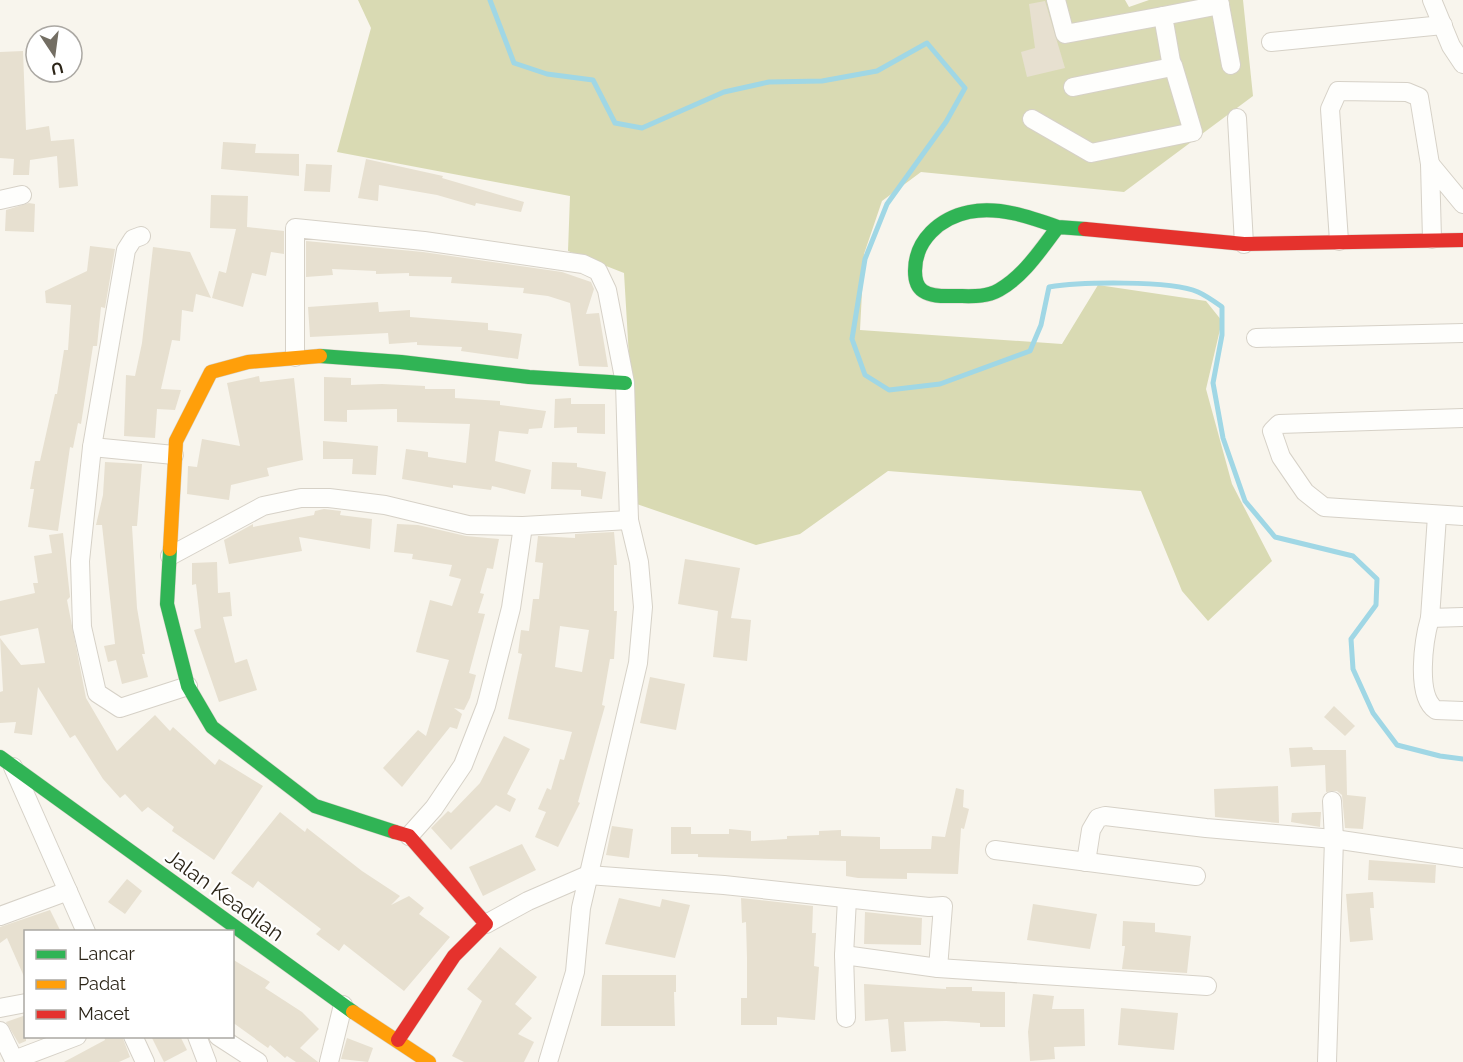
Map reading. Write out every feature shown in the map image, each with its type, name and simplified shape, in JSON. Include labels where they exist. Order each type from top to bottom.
[{"type":"street","points":[[1056,0],[1065,34],[1219,3],[1231,65]]},
{"type":"street","points":[[1432,0],[1451,46],[1463,64]]},
{"type":"street","points":[[1032,118],[1090,153],[1193,132],[1173,64],[1163,16]]},
{"type":"street","points":[[1271,42],[1443,25]]},
{"type":"street","points":[[1073,87],[1173,64]]},
{"type":"street","points":[[1339,241],[1330,109],[1338,91],[1407,92],[1419,98],[1430,164],[1432,239]]},
{"type":"street","points":[[1237,118],[1244,243]]},
{"type":"street","points":[[1430,164],[1463,204]]},
{"type":"street","points":[[0,200],[22,195]]},
{"type":"street","points":[[1058,227],[1017,276],[999,289],[981,297],[933,295],[922,290],[916,282],[915,255],[923,240],[955,217],[972,212],[1014,213],[1058,227],[1244,243],[1463,240]]},
{"type":"street","points":[[295,357],[295,228],[424,242],[583,264],[598,272],[607,290],[625,383],[629,520],[639,562],[643,607],[638,663],[581,908],[575,972],[548,1062]]},
{"type":"street","points":[[141,236],[133,239],[126,250],[92,447],[80,561],[82,627],[97,693],[120,708],[188,686]]},
{"type":"street","points":[[1256,338],[1463,335]]},
{"type":"street","points":[[486,924],[409,836],[315,806],[212,727],[188,686],[167,604],[176,441],[211,372],[270,358],[334,356],[516,377],[625,383]]},
{"type":"street","points":[[1463,418],[1279,424],[1272,431],[1281,458],[1305,492],[1324,507],[1463,516]]},
{"type":"street","points":[[92,447],[174,455]]},
{"type":"street","points":[[170,556],[263,506],[301,498],[329,498],[385,505],[468,525],[523,526],[629,520]]},
{"type":"street","points":[[1437,516],[1430,618],[1422,653],[1426,696],[1436,710],[1463,711]]},
{"type":"street","points":[[409,836],[434,808],[463,765],[486,706],[511,608],[523,526]]},
{"type":"street","points":[[1430,618],[1463,617]]},
{"type":"street","points":[[6,762],[85,930]]},
{"type":"street","name":"Jalan Keadilan","points":[[6,762],[343,1005],[429,1062]]},
{"type":"street","points":[[1327,1062],[1334,839],[1332,801]]},
{"type":"street","points":[[1086,862],[1091,830],[1098,818],[1105,816],[1206,828],[1334,839],[1463,858]]},
{"type":"street","points":[[994,850],[1196,876]]},
{"type":"street","points":[[398,1040],[454,956],[486,924],[528,901],[588,875],[724,885],[847,899],[943,906],[938,968]]},
{"type":"street","points":[[0,916],[68,891]]},
{"type":"street","points":[[846,1018],[844,955],[847,899]]},
{"type":"street","points":[[844,955],[938,968],[1207,986]]},
{"type":"street","points":[[0,1008],[24,1003]]},
{"type":"street","points":[[329,1062],[343,1005]]},
{"type":"street","points":[[0,1030],[15,1061],[71,1038]]},
{"type":"street","points":[[134,1038],[145,1062]]},
{"type":"street","points":[[198,1038],[207,1062]]},
{"type":"street","points":[[221,1038],[258,1062]]},
{"type":"green space","points":[[358,0],[1125,0],[1129,7],[1149,0],[1243,0],[1253,96],[1124,192],[921,172],[882,201],[864,254],[860,330],[1062,344],[1098,285],[1206,301],[1222,321],[1206,389],[1232,484],[1272,561],[1208,621],[1182,591],[1141,491],[888,471],[800,534],[756,545],[628,501],[633,424],[624,273],[568,251],[570,196],[337,152],[371,28]]},
{"type":"building","points":[[1045,1],[1065,68],[1027,77],[1021,52],[1035,48],[1029,4]]},
{"type":"building","points":[[23,51],[26,130],[49,126],[51,141],[74,139],[78,186],[59,188],[57,156],[30,160],[29,175],[13,175],[14,159],[0,158],[0,52]]},
{"type":"building","points":[[223,142],[256,144],[255,153],[299,154],[299,176],[221,169]]},
{"type":"building","points":[[366,159],[443,176],[442,178],[524,202],[521,212],[476,203],[475,206],[437,195],[379,185],[378,201],[358,198]]},
{"type":"building","points":[[306,164],[332,165],[330,192],[304,191]]},
{"type":"building","points":[[211,195],[248,196],[247,227],[284,231],[284,254],[271,252],[266,276],[252,273],[243,307],[212,298],[219,271],[226,273],[236,229],[210,228]]},
{"type":"building","points":[[29,203],[35,204],[34,232],[5,231],[6,210]]},
{"type":"building","points":[[306,241],[423,252],[562,272],[591,282],[594,289],[586,314],[599,313],[608,367],[579,366],[570,303],[548,296],[523,293],[524,288],[451,283],[452,277],[409,276],[409,273],[376,274],[376,271],[332,269],[333,275],[306,277]]},
{"type":"building","points":[[90,246],[115,249],[105,308],[101,307],[97,346],[93,346],[81,424],[78,423],[73,448],[70,447],[58,531],[28,527],[34,489],[30,489],[35,461],[40,461],[55,394],[57,394],[64,350],[68,350],[71,305],[46,303],[45,291],[87,271]]},
{"type":"building","points":[[153,247],[190,252],[211,298],[196,294],[193,312],[182,310],[180,341],[172,340],[161,389],[181,390],[175,410],[157,409],[155,438],[124,436],[126,375],[135,376],[142,343]]},
{"type":"building","points":[[378,302],[379,312],[410,310],[410,317],[488,323],[488,330],[522,334],[518,359],[461,351],[462,347],[417,345],[417,342],[389,344],[388,333],[310,337],[308,307]]},
{"type":"building","points":[[259,376],[260,382],[294,378],[303,460],[267,468],[269,476],[231,485],[229,500],[187,494],[188,466],[197,467],[202,439],[240,446],[227,383]]},
{"type":"building","points":[[324,377],[351,378],[351,385],[382,384],[425,386],[425,389],[455,389],[455,398],[500,401],[500,405],[546,411],[542,428],[529,429],[528,434],[499,431],[495,461],[531,470],[525,494],[492,486],[491,490],[453,485],[453,488],[402,479],[406,449],[428,452],[428,457],[466,463],[470,424],[397,422],[397,409],[347,410],[347,422],[324,421]]},
{"type":"building","points":[[571,398],[571,404],[605,404],[605,434],[577,433],[577,427],[554,428],[555,399]]},
{"type":"building","points":[[323,441],[378,446],[376,475],[352,474],[353,459],[323,459]]},
{"type":"building","points":[[105,462],[142,464],[137,526],[132,526],[137,608],[145,654],[142,654],[148,677],[122,684],[116,660],[108,662],[104,646],[115,644],[102,525],[96,525],[103,495]]},
{"type":"building","points":[[552,462],[577,463],[577,467],[606,472],[602,499],[581,496],[581,490],[551,489]]},
{"type":"building","points":[[324,509],[341,511],[340,515],[372,519],[370,549],[299,537],[302,551],[229,564],[224,540],[253,524],[253,527],[314,515],[315,511]]},
{"type":"building","points":[[397,524],[418,525],[466,536],[499,539],[493,569],[487,568],[480,593],[484,594],[478,613],[485,614],[469,673],[476,675],[470,698],[464,710],[454,708],[462,714],[457,729],[450,727],[402,787],[383,768],[418,730],[426,736],[449,660],[416,652],[430,600],[452,606],[461,579],[449,576],[452,565],[412,559],[413,554],[394,552]]},
{"type":"building","points":[[614,532],[617,565],[614,565],[614,611],[617,611],[614,659],[610,659],[602,705],[605,706],[578,802],[580,803],[558,847],[535,837],[546,812],[538,809],[547,788],[551,790],[560,759],[564,760],[572,732],[508,719],[522,654],[518,653],[521,630],[529,631],[533,599],[539,599],[543,563],[535,562],[538,536],[575,538],[575,534]],"holes":[[[560,626],[589,630],[582,672],[555,667]]]},
{"type":"building","points":[[63,533],[70,597],[67,600],[86,698],[117,751],[155,715],[170,731],[173,727],[215,765],[219,759],[263,786],[214,860],[172,831],[174,827],[148,807],[142,812],[125,794],[120,798],[103,779],[75,735],[70,738],[38,687],[32,735],[14,733],[16,722],[0,723],[0,692],[3,691],[0,638],[21,665],[45,663],[38,628],[0,636],[0,601],[35,593],[33,583],[38,583],[34,556],[52,553],[49,535]]},
{"type":"building","points":[[685,559],[740,568],[731,618],[751,620],[747,661],[713,657],[718,611],[678,604]]},
{"type":"building","points":[[217,562],[218,593],[230,592],[232,616],[223,617],[235,663],[247,659],[257,690],[219,702],[194,630],[201,628],[196,584],[192,585],[192,563]]},
{"type":"building","points":[[650,677],[685,684],[676,730],[640,723]]},
{"type":"building","points":[[1334,706],[1355,726],[1345,736],[1324,717]]},
{"type":"building","points":[[504,736],[530,749],[507,794],[516,799],[510,812],[496,805],[451,850],[431,828],[448,811],[451,813],[480,783]]},
{"type":"building","points":[[1312,747],[1313,750],[1346,750],[1347,795],[1366,797],[1363,829],[1345,828],[1342,795],[1337,791],[1326,792],[1325,765],[1291,767],[1289,748]]},
{"type":"building","points":[[1278,786],[1279,823],[1215,817],[1214,789]]},
{"type":"building","points":[[956,788],[964,790],[963,807],[969,809],[964,829],[961,828],[958,874],[907,873],[907,879],[858,878],[846,876],[846,861],[698,857],[698,854],[671,854],[671,827],[691,827],[691,834],[729,834],[729,829],[751,831],[751,841],[787,839],[787,836],[819,835],[819,831],[841,830],[841,836],[880,837],[880,849],[931,849],[932,836],[945,837]]},
{"type":"building","points":[[280,812],[305,832],[307,828],[362,871],[400,896],[391,905],[409,896],[424,908],[419,914],[450,937],[404,991],[344,944],[339,951],[316,934],[321,929],[258,881],[253,888],[231,873]]},
{"type":"building","points":[[1321,812],[1320,827],[1291,822],[1292,813]]},
{"type":"building","points":[[612,826],[633,829],[629,858],[606,855]]},
{"type":"building","points":[[522,844],[536,870],[483,896],[469,867]]},
{"type":"building","points":[[1369,860],[1436,865],[1435,883],[1368,880]]},
{"type":"building","points":[[127,879],[142,891],[125,914],[108,902]]},
{"type":"building","points":[[1373,892],[1374,908],[1370,908],[1373,940],[1350,942],[1346,894]]},
{"type":"building","points":[[619,898],[660,907],[662,899],[690,905],[675,958],[605,944]]},
{"type":"building","points":[[741,898],[813,906],[812,933],[816,933],[814,966],[819,967],[815,1020],[777,1017],[777,1025],[741,1025],[741,998],[747,998],[747,958],[746,922],[742,923]]},
{"type":"building","points":[[1033,904],[1097,914],[1090,949],[1027,940]]},
{"type":"building","points":[[50,910],[60,930],[24,930],[24,976],[7,938],[0,943],[0,927]]},
{"type":"building","points":[[865,912],[922,918],[921,945],[864,944]]},
{"type":"building","points":[[1123,921],[1155,923],[1155,932],[1191,936],[1187,973],[1122,969],[1125,946],[1122,946]]},
{"type":"building","points":[[500,947],[537,977],[515,1004],[532,1018],[518,1034],[534,1042],[524,1062],[464,1062],[452,1056],[482,1001],[467,989]]},
{"type":"building","points":[[234,960],[270,982],[265,988],[302,1012],[319,1029],[300,1048],[318,1062],[296,1062],[287,1056],[285,1058],[270,1045],[268,1048],[234,1023]]},
{"type":"building","points":[[602,975],[676,975],[675,1026],[601,1026]]},
{"type":"building","points":[[864,984],[946,989],[946,987],[972,987],[972,991],[1005,992],[1005,1027],[980,1027],[980,1023],[946,1021],[904,1022],[906,1051],[891,1052],[888,1019],[865,1021]]},
{"type":"building","points":[[1033,994],[1054,996],[1052,1009],[1084,1009],[1085,1046],[1054,1047],[1055,1059],[1030,1061],[1028,1032]]},
{"type":"building","points":[[1121,1008],[1178,1013],[1174,1050],[1118,1045]]},
{"type":"building","points":[[24,1016],[26,1041],[19,1044],[6,1022]]},
{"type":"building","points":[[104,1038],[123,1038],[130,1057],[119,1062],[64,1062],[105,1040]]},
{"type":"building","points":[[152,1038],[181,1038],[187,1050],[164,1062]]},
{"type":"building","points":[[347,1038],[373,1048],[368,1062],[341,1059]]},
{"type":"waterway","points":[[490,0],[514,63],[547,74],[593,80],[615,123],[642,128],[724,92],[769,82],[822,81],[877,71],[927,43],[965,88],[946,122],[887,204],[865,259],[852,339],[865,375],[889,390],[940,384],[1030,351],[1041,325],[1049,287],[1102,283],[1168,285],[1198,292],[1211,299],[1222,307],[1222,335],[1213,383],[1223,438],[1245,501],[1275,537],[1353,556],[1377,579],[1376,605],[1351,639],[1353,669],[1373,713],[1397,745],[1440,756],[1463,759]]},
{"type":"traffic: fast","points":[[1058,227],[1003,211],[980,211],[958,215],[939,225],[924,240],[916,260],[915,277],[923,291],[934,295],[988,294],[1008,284],[1032,262],[1058,227],[1085,229]]},
{"type":"traffic: fast","points":[[320,356],[401,362],[529,377],[625,383]]},
{"type":"traffic: fast","points":[[170,549],[167,604],[188,686],[212,727],[315,806],[395,832]]},
{"type":"traffic: fast","points":[[0,757],[353,1012]]},
{"type":"traffic: slow","points":[[170,549],[176,441],[211,372],[248,362],[320,356]]},
{"type":"traffic: slow","points":[[353,1012],[429,1062]]},
{"type":"traffic: jam","points":[[1085,229],[1244,244],[1463,240]]},
{"type":"traffic: jam","points":[[395,832],[409,836],[486,924],[454,956],[398,1040]]}]
